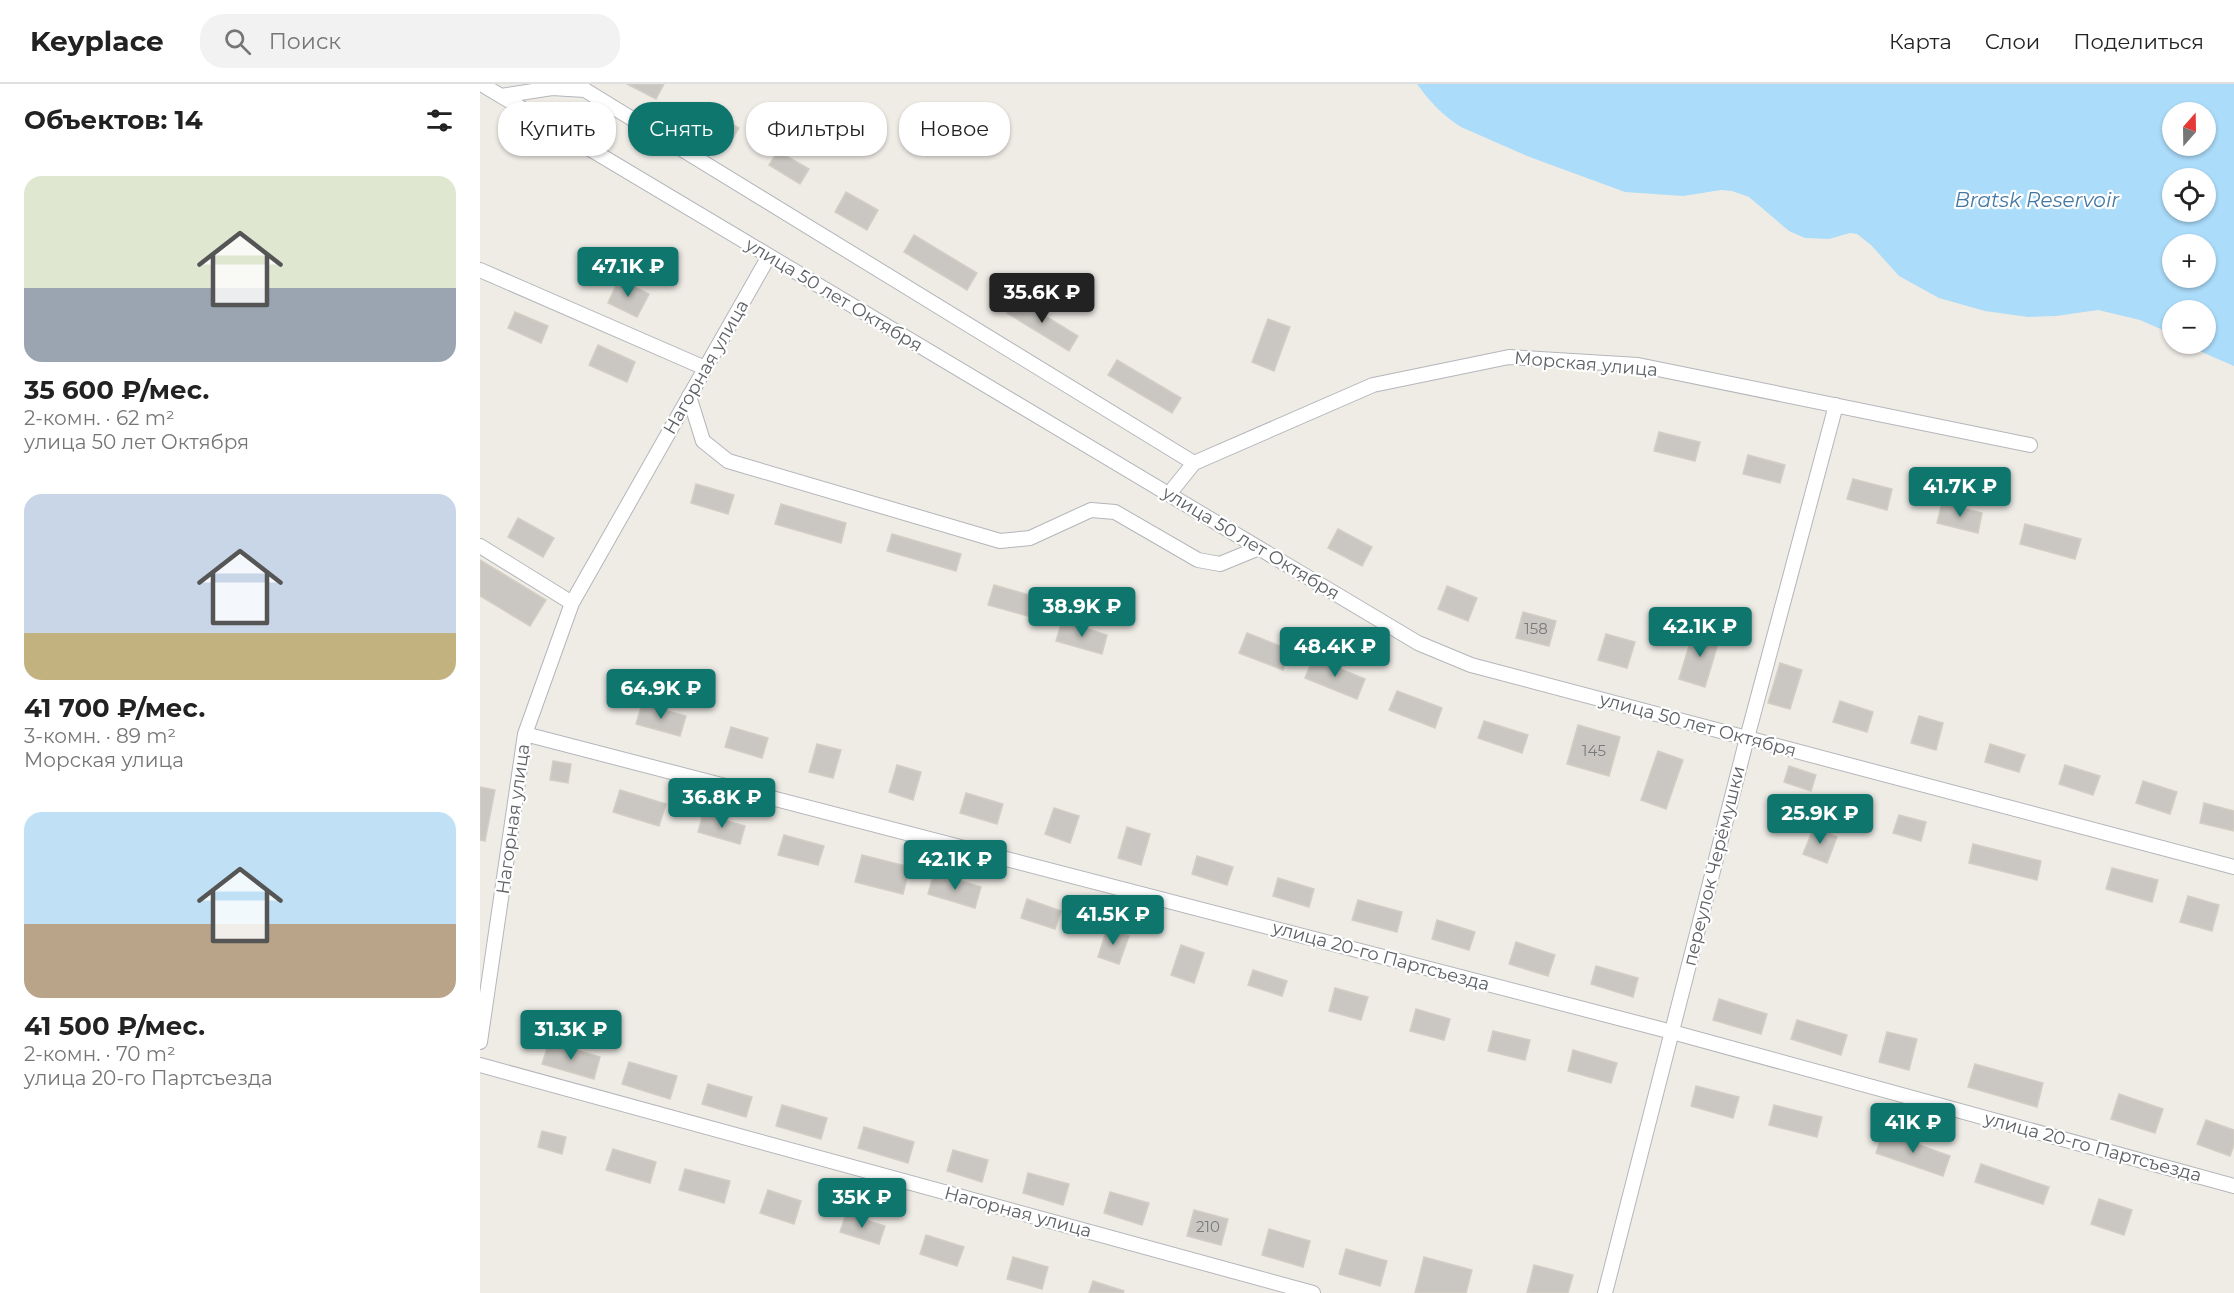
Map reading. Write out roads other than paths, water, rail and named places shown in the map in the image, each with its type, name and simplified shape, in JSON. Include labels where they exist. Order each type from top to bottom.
[{"type":"street","name":"улица 50 лет Октября","points":[[481,84],[1418,643],[1471,665],[2234,867]]},
{"type":"street","points":[[501,96],[552,88],[585,90],[1194,463]]},
{"type":"street","name":"Нагорная улица","points":[[480,1042],[525,734],[572,603],[769,256]]},
{"type":"street","points":[[480,270],[705,368]]},
{"type":"street","name":"Морская улица","points":[[1169,494],[1194,463],[1373,385],[1509,357],[1638,365],[2030,445]]},
{"type":"street","points":[[689,396],[703,441],[728,460],[1000,541],[1030,538],[1091,510],[1115,512],[1198,560],[1220,564],[1259,548]]},
{"type":"street","name":"переулок Черёмушки","points":[[1605,1293],[1747,738],[1836,405]]},
{"type":"street","points":[[480,546],[572,603]]},
{"type":"street","name":"улица 20-го Партсъезда","points":[[525,734],[1672,1032],[2234,1186]]},
{"type":"street","name":"Нагорная улица","points":[[480,1065],[1313,1293]]},
{"type":"water","name":"Bratsk Reservoir","points":[[1417,84],[2234,84],[2234,366],[2206,354],[2216,354],[2216,300],[2162,300],[2162,330],[2140,320],[2098,310],[2028,317],[1985,311],[1939,298],[1899,276],[1871,245],[1857,234],[1850,233],[1829,239],[1805,238],[1789,231],[1749,197],[1732,191],[1721,190],[1683,196],[1625,192],[1527,156],[1461,127],[1442,113]]}]
